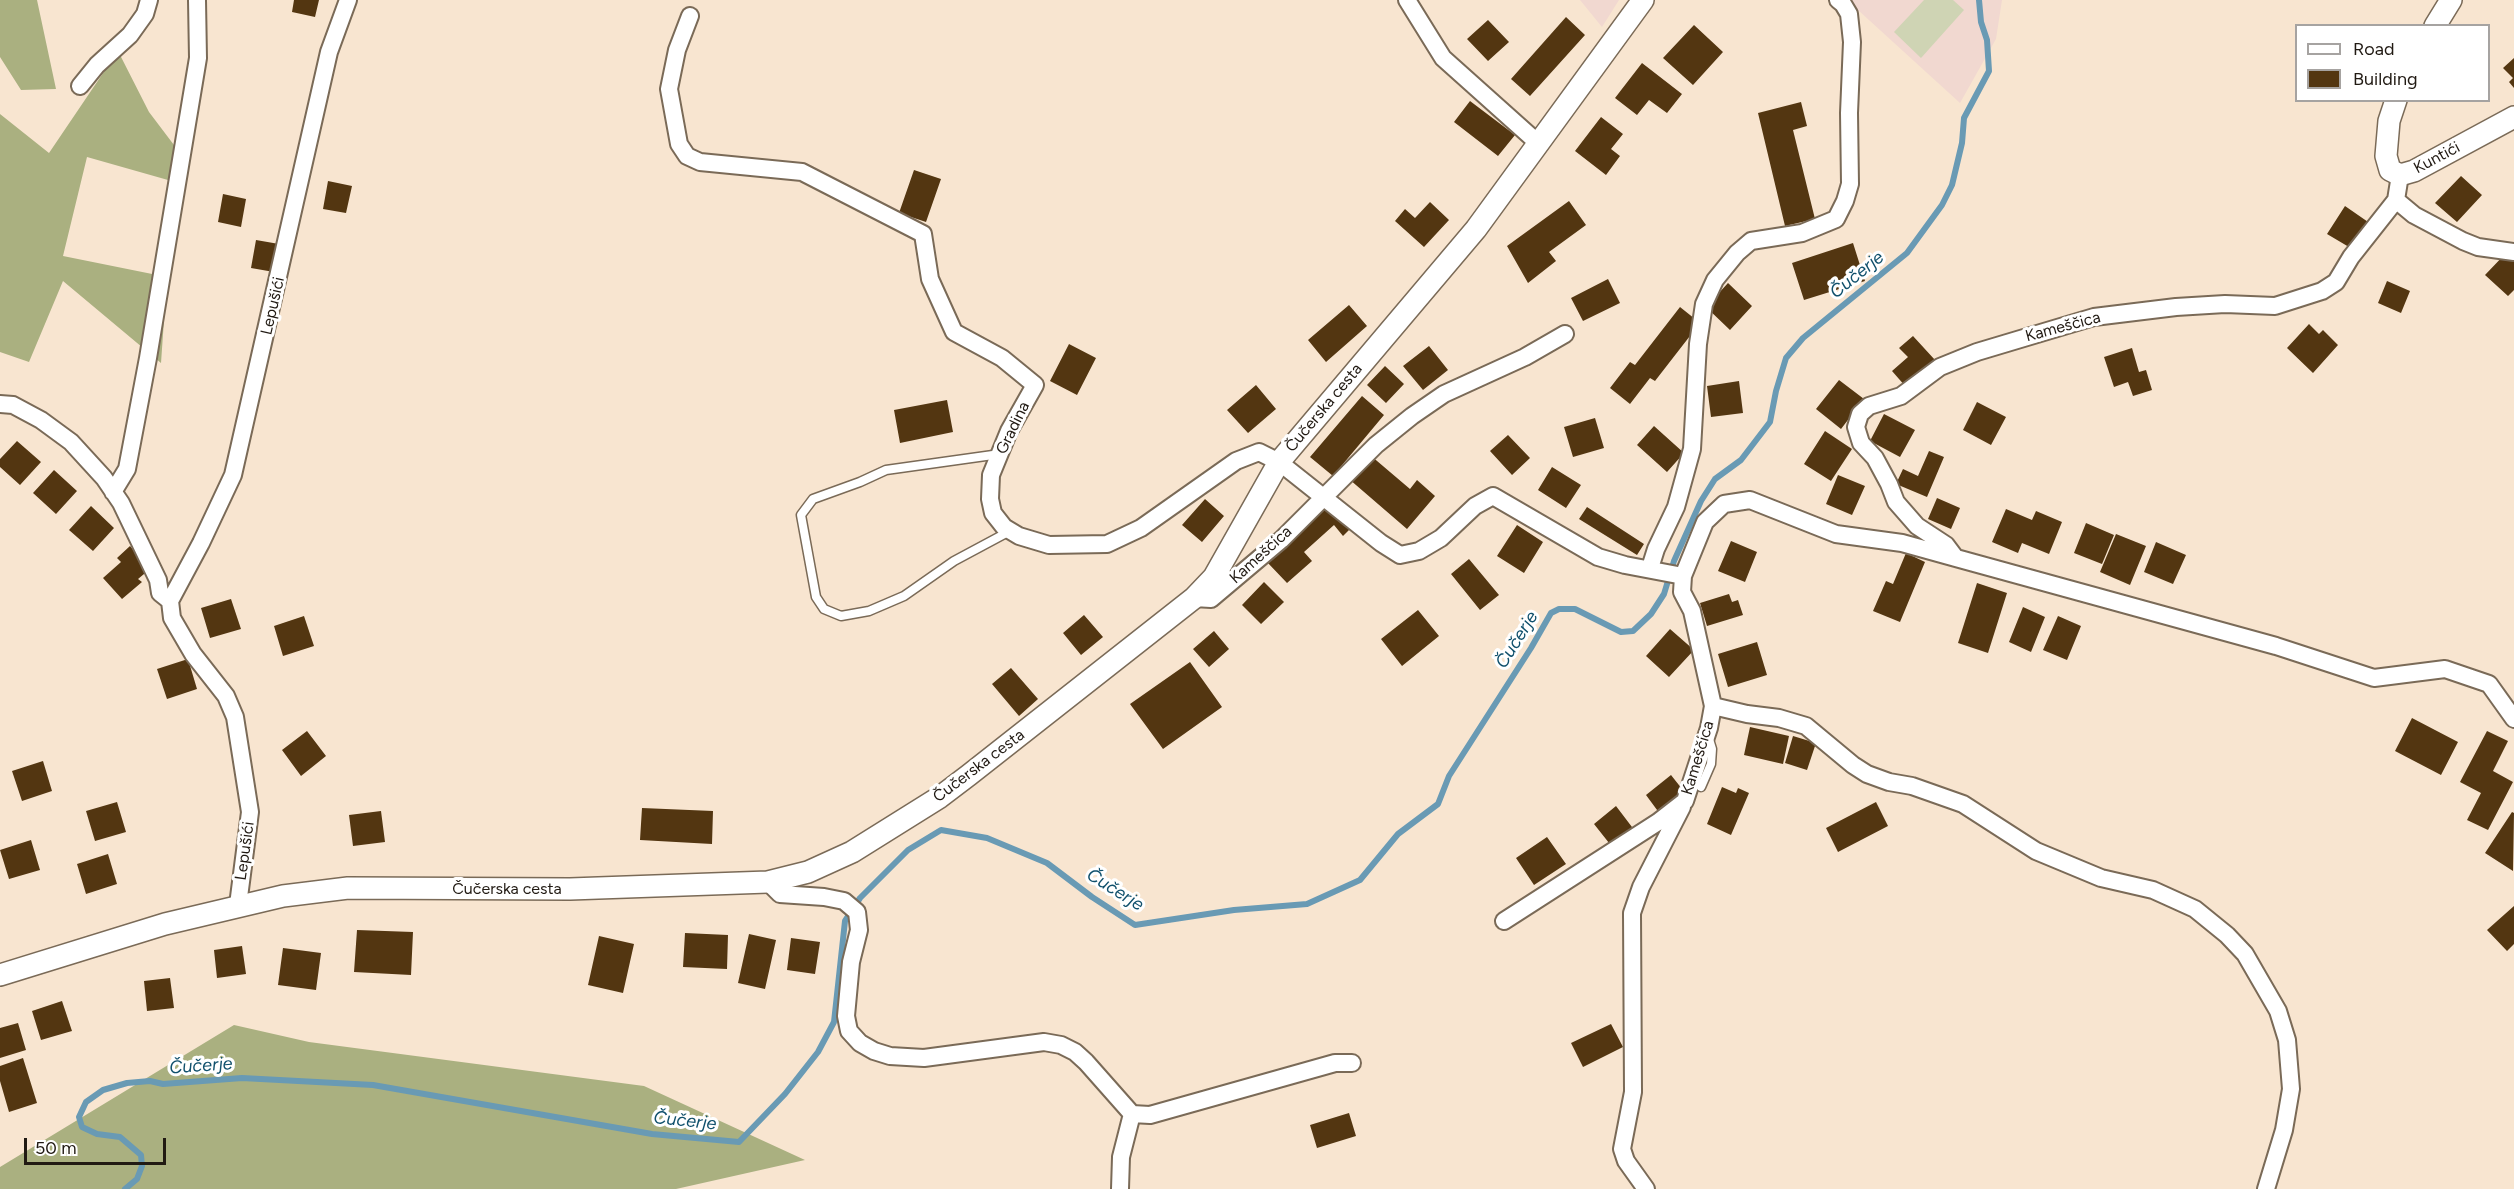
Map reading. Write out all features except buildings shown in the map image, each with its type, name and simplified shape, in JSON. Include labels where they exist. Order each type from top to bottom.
[{"type":"street","points":[[80,86],[97,65],[130,35],[144,14],[149,0]]},
{"type":"street","points":[[113,492],[127,469],[148,358],[198,58],[197,0]]},
{"type":"street","name":"Lepušići","points":[[238,905],[250,812],[235,717],[226,696],[187,645],[172,618],[170,601],[233,475],[329,52],[348,0]]},
{"type":"street","points":[[1407,0],[1443,58],[1538,142]]},
{"type":"street","name":"Čučerska cesta","points":[[0,975],[165,924],[283,896],[348,888],[570,889],[768,882],[808,872],[852,852],[940,797],[1194,598],[1214,576],[1279,462],[1476,229],[1643,0]]},
{"type":"street","points":[[1668,572],[1656,549],[1676,507],[1692,449],[1698,344],[1704,304],[1715,280],[1737,253],[1751,241],[1802,233],[1836,219],[1845,201],[1850,184],[1848,113],[1852,42],[1849,14],[1838,0]]},
{"type":"street","points":[[2436,24],[2451,0]]},
{"type":"street","name":"Gradina","points":[[690,16],[677,50],[669,89],[679,144],[687,156],[700,162],[802,172],[923,234],[930,279],[954,332],[1002,358],[1035,385],[1009,431],[991,475],[990,499],[993,513],[1010,530],[1019,536],[1048,545],[1107,544],[1141,528],[1236,461],[1259,452],[1279,462]]},
{"type":"street","name":"Kuntići","points":[[2395,102],[2389,121],[2385,156],[2390,170],[2400,175],[2414,171],[2514,117]]},
{"type":"street","name":"Kameščica","points":[[1956,558],[1946,545],[1917,526],[1896,502],[1875,458],[1861,443],[1856,427],[1860,414],[1869,406],[1901,396],[1940,367],[1977,352],[2094,317],[2186,306],[2225,304],[2275,306],[2307,297],[2336,282],[2351,257],[2396,200],[2400,175]]},
{"type":"street","points":[[2396,200],[2414,214],[2478,248],[2514,252]]},
{"type":"street","name":"Kameščica","points":[[1194,598],[1211,599],[1281,540],[1376,445],[1412,416],[1444,394],[1525,357],[1565,334]]},
{"type":"street","name":"Lepušići","points":[[0,404],[13,405],[41,420],[71,442],[104,478],[158,580],[160,593],[170,601]]},
{"type":"street","points":[[1279,462],[1381,543],[1400,555],[1419,551],[1441,538],[1475,506],[1493,496],[1598,557],[1625,565],[1668,572]]},
{"type":"street","name":"Kameščica","points":[[1504,921],[1658,822],[1685,801],[1707,733],[1713,705],[1692,611],[1668,572],[1705,522],[1724,504],[1736,501],[1750,500],[1836,534],[1902,543],[2276,646],[2374,678],[2445,669],[2489,684],[2514,719]]},
{"type":"street","points":[[1713,705],[1747,714],[1779,718],[1806,726],[1866,774],[1889,782],[1912,786],[1963,804],[2036,851],[2101,878],[2153,890],[2195,909],[2227,935],[2245,954],[2277,1011],[2287,1040],[2291,1089],[2284,1130],[2266,1189]]},
{"type":"street","points":[[1646,1189],[1626,1161],[1622,1149],[1633,1092],[1632,913],[1650,868],[1685,801]]},
{"type":"street","points":[[768,882],[780,894],[824,897],[844,901],[857,912],[860,930],[851,962],[846,1016],[849,1031],[860,1043],[890,1056],[924,1058],[1044,1042],[1061,1045],[1086,1062],[1132,1114],[1150,1115],[1335,1063],[1352,1063]]},
{"type":"street","points":[[1120,1189],[1121,1157],[1132,1114]]},
{"type":"lane","points":[[1000,454],[886,470],[813,499],[801,515],[816,597],[824,609],[841,616],[868,611],[904,596],[954,561],[1010,530]]},
{"type":"lane","points":[[1701,787],[1711,765],[1712,749],[1707,733]]},
{"type":"shaded area","points":[[1580,0],[1619,0],[1602,27]]},
{"type":"shaded area","points":[[1847,0],[2002,0],[1996,39],[1960,103]]},
{"type":"green space","points":[[0,0],[37,0],[56,89],[21,90],[0,57]]},
{"type":"green space","points":[[1924,0],[1953,0],[1964,10],[1921,58],[1894,32]]},
{"type":"green space","points":[[118,51],[149,112],[177,149],[175,182],[87,157],[63,256],[167,277],[161,363],[63,281],[29,362],[0,352],[0,114],[49,153]]},
{"type":"green space","points":[[234,1025],[309,1042],[644,1086],[805,1160],[676,1189],[0,1189],[0,1167]]},
{"type":"waterway","name":"Čučerje","points":[[125,1189],[137,1179],[142,1166],[141,1155],[120,1137],[97,1134],[82,1127],[79,1117],[86,1102],[103,1090],[127,1083],[150,1081],[163,1084],[242,1078],[373,1085],[652,1134],[739,1142],[785,1094],[818,1052],[834,1022],[845,921],[860,898],[908,850],[941,830],[987,838],[1047,863],[1092,897],[1135,925],[1234,910],[1307,904],[1360,880],[1398,834],[1438,804],[1449,776],[1551,613],[1559,609],[1575,609],[1621,632],[1633,631],[1651,614],[1664,594],[1674,561],[1701,501],[1715,479],[1741,460],[1770,422],[1786,358],[1803,338],[1907,253],[1942,205],[1952,185],[1962,143],[1964,118],[1989,71],[1987,40],[1981,22],[1979,0]]}]
